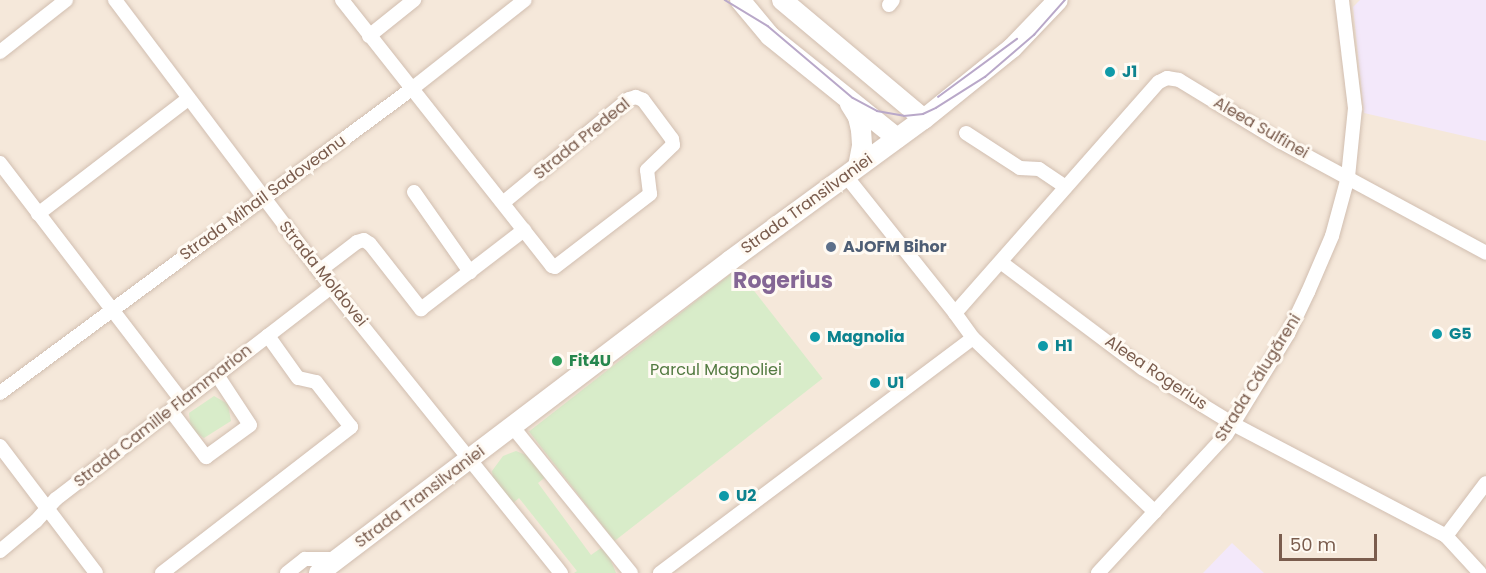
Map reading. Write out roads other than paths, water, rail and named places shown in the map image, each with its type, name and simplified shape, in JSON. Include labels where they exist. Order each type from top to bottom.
[{"type":"main road","points":[[740,0],[771,36],[847,100],[897,138]]},
{"type":"main road","points":[[782,0],[924,118]]},
{"type":"main road","name":"Strada Transilvaniei","points":[[319,573],[924,118],[1012,48],[1058,0]]},
{"type":"main road","points":[[847,100],[858,117],[861,130],[852,171]]},
{"type":"street","points":[[0,52],[66,0]]},
{"type":"street","name":"Strada Moldovei","points":[[115,0],[262,198],[469,459]]},
{"type":"street","points":[[319,271],[357,242],[364,240],[370,244],[421,309],[524,230],[342,0]]},
{"type":"street","points":[[369,36],[414,0]]},
{"type":"street","name":"Strada Mihail Sadoveanu","points":[[0,393],[413,88],[525,0]]},
{"type":"street","name":"Strada Călugăreni","points":[[1098,573],[1226,435],[1288,334],[1308,292],[1332,236],[1348,177],[1355,108],[1344,1]]},
{"type":"street","name":"Aleea Sulfinei","points":[[955,313],[1002,263],[1064,186],[1159,82],[1167,78],[1179,80],[1281,142],[1486,253]]},
{"type":"street","name":"Strada Predeal","points":[[503,203],[629,99],[636,97],[643,100],[672,139],[673,145],[647,170],[650,194],[555,267],[550,264],[524,230]]},
{"type":"street","points":[[38,214],[189,98]]},
{"type":"street","points":[[966,133],[1020,168],[1039,169],[1064,186]]},
{"type":"street","points":[[0,162],[113,308],[206,457],[250,425],[217,375]]},
{"type":"street","points":[[852,171],[973,338],[1155,512]]},
{"type":"street","points":[[414,192],[470,272]]},
{"type":"street","name":"Aleea Rogerius","points":[[1002,263],[1142,368],[1233,423],[1446,536],[1480,573]]},
{"type":"street","name":"Strada Camille Flammarion","points":[[0,551],[56,499],[331,287]]},
{"type":"street","points":[[162,573],[351,427],[316,382],[298,378],[268,336]]},
{"type":"street","points":[[660,573],[973,338]]},
{"type":"street","points":[[512,426],[631,573]]},
{"type":"street","points":[[0,446],[96,573]]},
{"type":"street","points":[[469,459],[561,573]]},
{"type":"street","points":[[1446,536],[1486,483]]},
{"type":"street","points":[[287,573],[305,559],[337,560]]},
{"type":"tram line","points":[[725,0],[768,26],[853,98],[877,111],[904,116],[923,114],[936,108],[985,77],[1034,35],[1065,0]]},
{"type":"tram line","points":[[938,97],[1017,39]]},
{"type":"place","name":"J1","points":[[1110,72]]},
{"type":"place","name":"AJOFM Bihor","points":[[831,247]]},
{"type":"place","name":"G5","points":[[1437,334]]},
{"type":"place","name":"Magnolia","points":[[815,337]]},
{"type":"place","name":"H1","points":[[1043,346]]},
{"type":"place","name":"Fit4U","points":[[557,361]]},
{"type":"place","name":"U1","points":[[875,383]]},
{"type":"place","name":"U2","points":[[724,496]]},
{"type":"district","name":"Rogerius","points":[[783,281]]},
{"type":"park label","name":"Parcul Magnoliei","points":[[716,370]]}]
